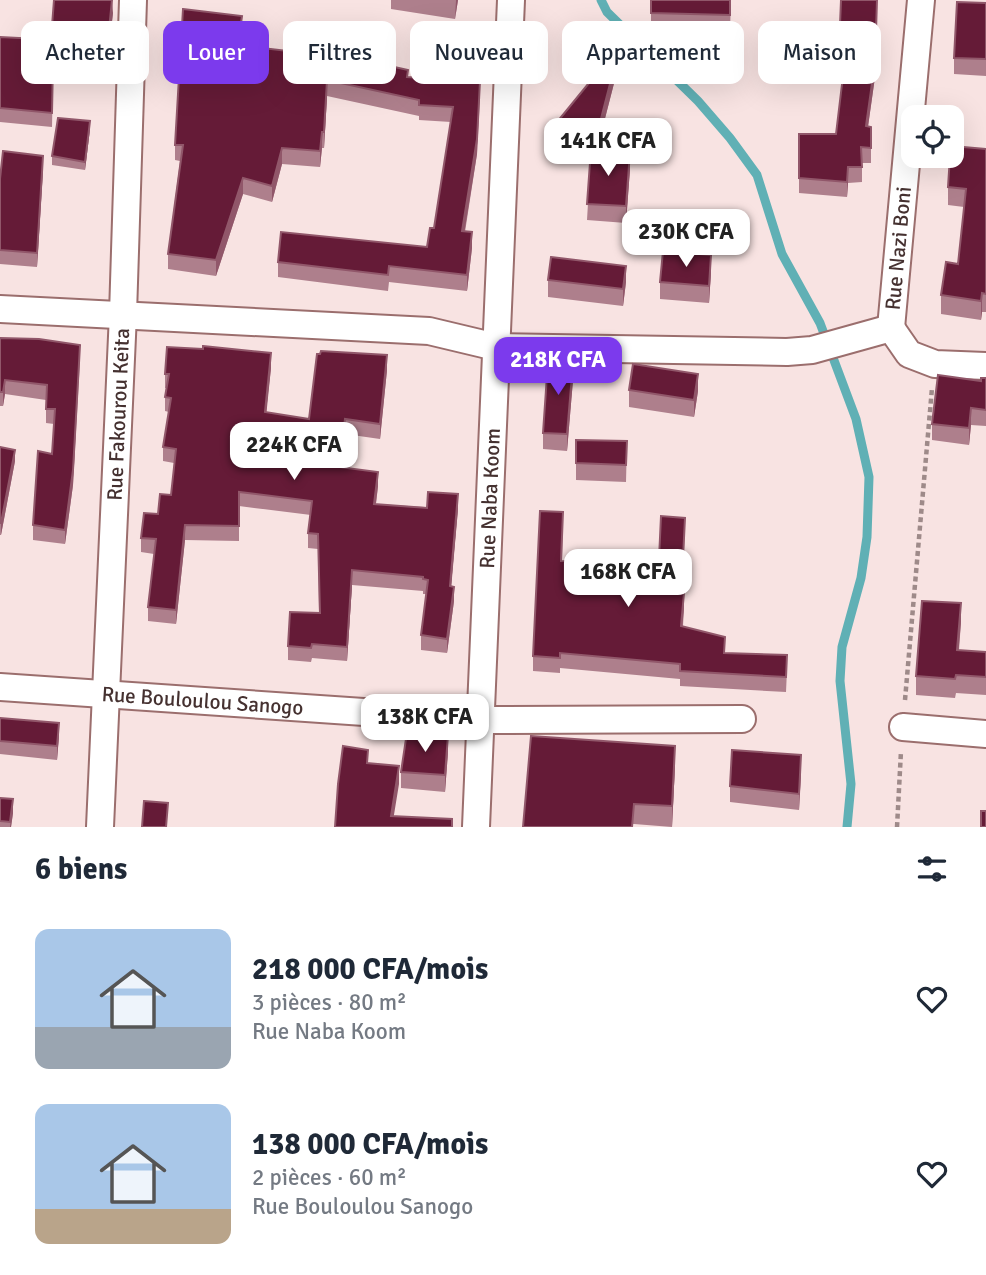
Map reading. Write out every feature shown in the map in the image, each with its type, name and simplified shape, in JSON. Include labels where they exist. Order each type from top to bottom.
[{"type":"street","name":"Rue Fakourou Keita","points":[[100,827],[123,314],[132,0]]},
{"type":"street","name":"Rue Naba Koom","points":[[476,827],[511,0]]},
{"type":"street","name":"Rue Nazi Boni","points":[[891,328],[921,0]]},
{"type":"street","points":[[0,309],[429,331],[496,347],[812,351],[891,328],[909,354],[934,364],[986,366]]},
{"type":"street","name":"Rue Bouloulou Sanogo","points":[[0,687],[105,692],[481,720],[742,719]]},
{"type":"street","points":[[903,727],[986,734]]},
{"type":"path","points":[[897,827],[934,364]]},
{"type":"building","points":[[54,0],[112,0],[110,21],[52,21]]},
{"type":"building","points":[[651,0],[730,0],[730,15],[651,13]]},
{"type":"building","points":[[841,0],[877,0],[876,21],[840,21]]},
{"type":"building","points":[[957,2],[986,3],[986,59],[954,58]]},
{"type":"building","points":[[183,9],[242,16],[241,21],[182,21]]},
{"type":"building","points":[[0,37],[21,38],[21,84],[53,84],[52,113],[0,108]]},
{"type":"building","points":[[269,49],[283,50],[283,84],[327,84],[320,151],[282,148],[272,186],[243,178],[216,260],[168,254],[183,145],[175,145],[179,84],[269,84]]},
{"type":"building","points":[[396,67],[408,70],[410,84],[480,84],[477,139],[462,231],[472,232],[467,275],[389,266],[388,275],[278,262],[281,232],[427,247],[430,228],[434,228],[453,107],[419,105],[419,100],[345,84],[396,84]]},
{"type":"building","points":[[588,84],[610,84],[596,138],[553,127]]},
{"type":"building","points":[[842,84],[872,84],[866,126],[871,127],[871,148],[861,147],[862,167],[848,167],[847,182],[799,178],[799,134],[836,134]]},
{"type":"building","points":[[58,118],[90,121],[85,162],[52,156]]},
{"type":"building","points":[[964,147],[986,149],[986,294],[982,293],[981,301],[941,295],[946,262],[958,264],[966,189],[948,187],[949,168],[964,168]]},
{"type":"building","points":[[591,149],[630,152],[626,206],[587,204]]},
{"type":"building","points":[[3,151],[43,156],[37,253],[0,250],[0,179]]},
{"type":"building","points":[[663,251],[711,255],[709,286],[660,282]]},
{"type":"building","points":[[551,257],[626,266],[623,289],[548,280]]},
{"type":"building","points":[[0,338],[39,339],[80,345],[73,470],[65,530],[33,525],[38,451],[52,454],[55,409],[46,409],[47,385],[5,380],[3,392],[0,392]]},
{"type":"building","points":[[203,346],[271,353],[265,412],[309,419],[317,354],[321,351],[387,355],[380,424],[345,419],[339,467],[378,472],[374,504],[427,508],[428,492],[458,494],[450,586],[454,587],[447,639],[421,635],[428,580],[423,577],[352,570],[347,647],[312,644],[311,648],[288,646],[290,612],[320,613],[318,534],[308,533],[312,501],[239,492],[239,526],[185,525],[176,610],[148,607],[156,539],[141,538],[144,513],[158,514],[160,494],[171,495],[176,449],[163,447],[171,398],[165,397],[169,374],[165,374],[167,347],[203,349]]},
{"type":"building","points":[[548,361],[573,363],[567,434],[543,433]]},
{"type":"building","points":[[633,364],[698,374],[694,400],[629,390]]},
{"type":"building","points":[[938,375],[981,381],[981,378],[986,378],[986,410],[971,408],[969,428],[932,424]]},
{"type":"building","points":[[576,440],[627,441],[626,465],[576,463]]},
{"type":"building","points":[[0,447],[15,450],[1,523],[0,523]]},
{"type":"building","points":[[540,511],[563,512],[561,561],[613,562],[614,557],[659,559],[661,516],[685,518],[681,626],[725,637],[724,653],[787,655],[786,677],[680,671],[680,664],[560,653],[560,658],[533,656]]},
{"type":"building","points":[[922,601],[961,603],[957,650],[986,652],[986,677],[956,675],[955,679],[916,676]]},
{"type":"building","points":[[0,718],[59,723],[57,746],[0,741]]},
{"type":"building","points":[[407,732],[448,735],[445,775],[401,772]]},
{"type":"building","points":[[531,736],[675,746],[672,806],[634,804],[632,827],[523,827]]},
{"type":"building","points":[[343,746],[368,750],[367,763],[399,766],[391,816],[452,819],[452,827],[335,827]]},
{"type":"building","points":[[732,750],[801,755],[799,794],[730,786]]},
{"type":"building","points":[[0,798],[13,799],[10,822],[0,821]]},
{"type":"building","points":[[144,801],[168,803],[166,827],[142,827]]},
{"type":"building","points":[[981,811],[986,811],[986,827],[981,827]]},
{"type":"waterway","points":[[601,0],[607,12],[698,101],[757,175],[782,254],[820,323],[856,419],[869,477],[867,537],[861,578],[842,647],[840,681],[851,784],[847,827]]}]
